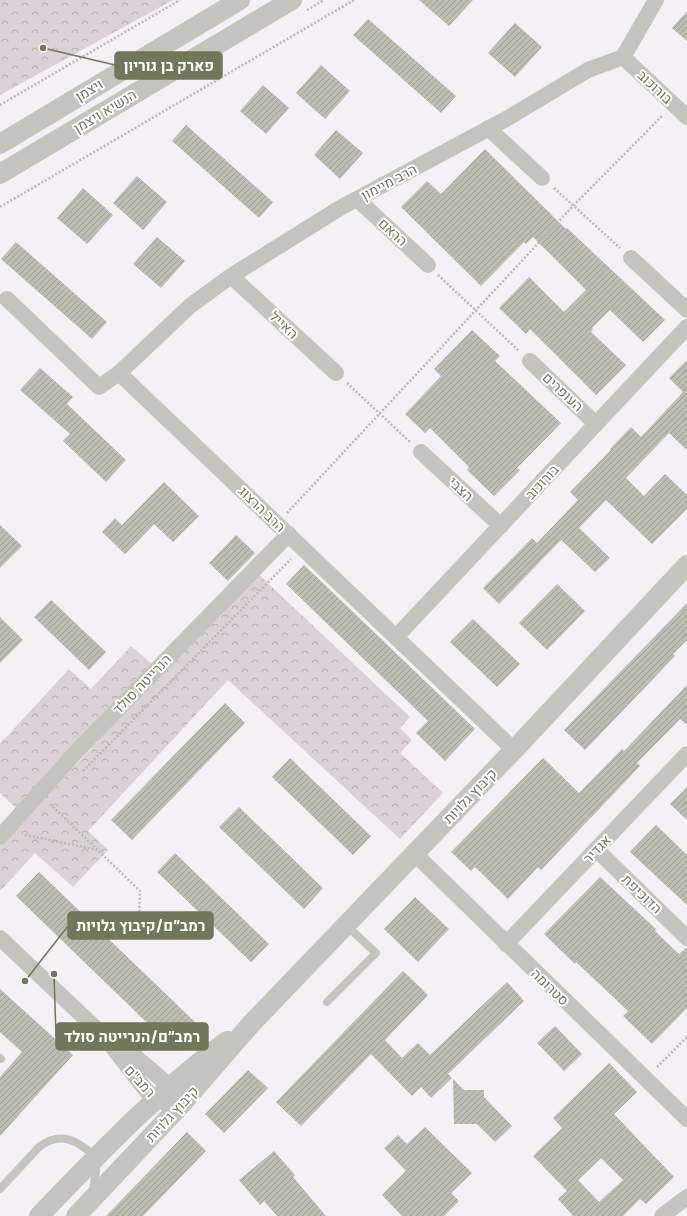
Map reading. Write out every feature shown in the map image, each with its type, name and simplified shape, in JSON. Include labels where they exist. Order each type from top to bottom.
[{"type":"street","name":"ויצמן","points":[[0,144],[240,0]]},
{"type":"street","name":"הנשיא ויצמן","points":[[0,174],[292,0]]},
{"type":"street","points":[[623,57],[656,0]]},
{"type":"street","name":"בורוכוב","points":[[623,57],[687,117]]},
{"type":"street","name":"הרב מיימון","points":[[119,373],[190,306],[231,276],[357,198],[508,118],[588,70],[623,57]]},
{"type":"street","points":[[488,128],[542,178]]},
{"type":"street","name":"הראם","points":[[357,198],[428,265]]},
{"type":"street","points":[[631,258],[687,310]]},
{"type":"street","name":"האייל","points":[[231,276],[336,373]]},
{"type":"street","points":[[8,299],[99,387],[119,373]]},
{"type":"street","name":"בורוכוב","points":[[396,637],[687,327]]},
{"type":"street","name":"העופרים","points":[[530,361],[596,424]]},
{"type":"street","name":"הרב הרצוג","points":[[119,373],[514,750]]},
{"type":"street","name":"הצבי","points":[[421,452],[501,526]]},
{"type":"street","name":"הנרייטה סולד","points":[[3,834],[81,747],[288,534]]},
{"type":"street","name":"קיבוץ גלויות","points":[[76,1216],[179,1108],[251,1024],[514,750],[687,565]]},
{"type":"street","name":"אגדיר","points":[[506,944],[687,754]]},
{"type":"street","name":"הדוכיפת","points":[[596,849],[687,938]]},
{"type":"street","name":"סטרומה","points":[[414,853],[687,1119]]},
{"type":"street","name":"רמב\"ם","points":[[0,938],[105,1037],[133,1055],[162,1093],[179,1108]]},
{"type":"street","name":"קיבוץ גלויות","points":[[39,1216],[96,1157],[162,1093],[202,1059],[251,1024]]},
{"type":"street","points":[[662,1216],[687,1197]]},
{"type":"lane","points":[[327,1002],[376,953],[346,924]]},
{"type":"lane","points":[[0,1189],[46,1141],[54,1138],[62,1138],[72,1141],[85,1148],[96,1157],[95,1182],[91,1201]]},
{"type":"path","points":[[0,105],[180,0]]},
{"type":"path","points":[[0,207],[354,0]]},
{"type":"path","points":[[277,523],[573,206],[673,104]]},
{"type":"path","points":[[542,178],[631,258]]},
{"type":"path","points":[[428,265],[530,361]]},
{"type":"path","points":[[336,373],[421,452]]},
{"type":"path","points":[[78,776],[302,548]]},
{"type":"path","points":[[39,793],[140,891],[139,916]]},
{"type":"path","points":[[3,834],[98,850]]},
{"type":"path","points":[[646,1079],[687,1036]]},
{"type":"green space","points":[[0,0],[173,0],[0,95]]},
{"type":"green space","points":[[256,572],[410,717],[400,728],[412,740],[400,753],[443,793],[400,839],[228,680],[88,831],[108,850],[73,887],[35,853],[0,891],[0,846]]},
{"type":"green space","points":[[131,646],[152,664],[17,809],[0,793],[0,744],[69,669],[91,689]]},
{"type":"building","points":[[419,0],[473,0],[449,26]]},
{"type":"building","points":[[687,11],[687,41],[672,28]]},
{"type":"building","points":[[368,19],[456,96],[441,113],[353,35]]},
{"type":"building","points":[[515,23],[542,47],[515,77],[488,53]]},
{"type":"building","points":[[321,65],[350,91],[325,119],[296,93]]},
{"type":"building","points":[[263,85],[289,108],[266,134],[240,111]]},
{"type":"building","points":[[186,125],[273,202],[259,218],[172,141]]},
{"type":"building","points":[[336,130],[363,153],[340,179],[314,155]]},
{"type":"building","points":[[485,149],[566,229],[567,228],[665,320],[643,342],[610,310],[592,328],[593,329],[591,332],[626,365],[596,395],[530,329],[526,334],[499,308],[529,277],[564,312],[586,290],[533,237],[526,244],[524,242],[481,286],[401,207],[427,181],[441,194]]},
{"type":"building","points":[[137,176],[167,202],[143,230],[113,203]]},
{"type":"building","points":[[83,188],[113,215],[87,244],[57,218]]},
{"type":"building","points":[[157,237],[185,261],[161,288],[133,264]]},
{"type":"building","points":[[16,242],[107,322],[92,339],[1,259]]},
{"type":"building","points":[[472,330],[500,356],[495,361],[561,423],[517,468],[520,470],[494,496],[467,470],[469,467],[430,428],[425,433],[405,414],[441,376],[434,369]]},
{"type":"building","points":[[687,360],[687,450],[669,433],[626,478],[644,496],[665,474],[687,495],[687,509],[652,544],[606,500],[579,528],[610,558],[595,572],[561,540],[499,604],[483,588],[532,538],[537,543],[578,500],[570,492],[631,427],[641,437],[683,392],[669,378]]},
{"type":"building","points":[[40,368],[73,397],[67,404],[126,460],[106,482],[63,441],[70,434],[20,390]]},
{"type":"building","points":[[164,482],[199,516],[173,542],[154,524],[125,554],[102,532],[115,518],[122,525]]},
{"type":"building","points":[[0,525],[22,546],[0,568]]},
{"type":"building","points":[[236,535],[255,553],[228,581],[209,563]]},
{"type":"building","points":[[304,565],[475,729],[445,761],[416,733],[428,721],[286,584]]},
{"type":"building","points":[[557,584],[585,611],[547,650],[519,623]]},
{"type":"building","points":[[51,600],[106,652],[89,670],[34,617]]},
{"type":"building","points":[[687,603],[687,640],[673,654],[675,656],[585,750],[564,730]]},
{"type":"building","points":[[0,617],[23,640],[0,663]]},
{"type":"building","points":[[473,619],[520,664],[497,687],[450,642]]},
{"type":"building","points":[[687,685],[687,725],[680,719],[637,763],[640,766],[563,847],[541,870],[538,867],[508,899],[475,867],[471,871],[451,852],[543,758],[579,793],[622,749],[624,751]]},
{"type":"building","points":[[225,703],[245,723],[132,840],[111,820]]},
{"type":"building","points":[[290,758],[371,836],[353,855],[272,777]]},
{"type":"building","points":[[687,787],[687,820],[670,804]]},
{"type":"building","points":[[239,807],[323,888],[304,909],[219,827]]},
{"type":"building","points":[[656,825],[687,855],[687,905],[630,852]]},
{"type":"building","points":[[175,853],[269,944],[251,962],[157,872]]},
{"type":"building","points":[[39,872],[196,1023],[172,1047],[16,896]]},
{"type":"building","points":[[600,877],[656,929],[655,931],[679,954],[687,947],[687,1008],[652,1044],[623,1016],[628,1011],[544,934]]},
{"type":"building","points":[[415,897],[449,929],[418,962],[384,929]]},
{"type":"building","points":[[403,971],[428,995],[385,1040],[402,1058],[418,1043],[430,1055],[507,982],[524,1001],[448,1074],[452,1078],[431,1098],[421,1087],[412,1096],[371,1054],[301,1126],[276,1102]]},
{"type":"building","points":[[0,989],[73,1055],[0,1136],[0,1077],[22,1052],[0,1032]]},
{"type":"building","points":[[555,1026],[582,1054],[564,1071],[537,1043]]},
{"type":"building","points":[[609,1063],[637,1092],[614,1114],[674,1177],[646,1204],[640,1199],[623,1216],[573,1216],[558,1199],[567,1191],[533,1156],[562,1128],[553,1118]],"holes":[[[601,1158],[623,1180],[599,1202],[578,1180]]]},
{"type":"building","points":[[248,1070],[268,1088],[224,1133],[205,1114]]},
{"type":"building","points":[[453,1079],[464,1090],[484,1090],[484,1097],[512,1126],[495,1142],[477,1124],[454,1124]]},
{"type":"building","points":[[425,1127],[472,1173],[451,1193],[459,1201],[444,1216],[402,1216],[382,1195],[406,1171],[384,1148],[398,1135],[407,1144]]},
{"type":"building","points":[[187,1132],[206,1151],[143,1216],[106,1216]]},
{"type":"building","points":[[274,1151],[295,1175],[293,1177],[326,1216],[277,1216],[264,1201],[260,1205],[239,1180]]},
{"type":"place","name":"פארק בן גוריון","points":[[43,48]]},
{"type":"place","name":"רמב״ם/הנרייטה סולד","points":[[54,974]]},
{"type":"place","name":"רמב״ם/קיבוץ גלויות","points":[[25,981]]}]
